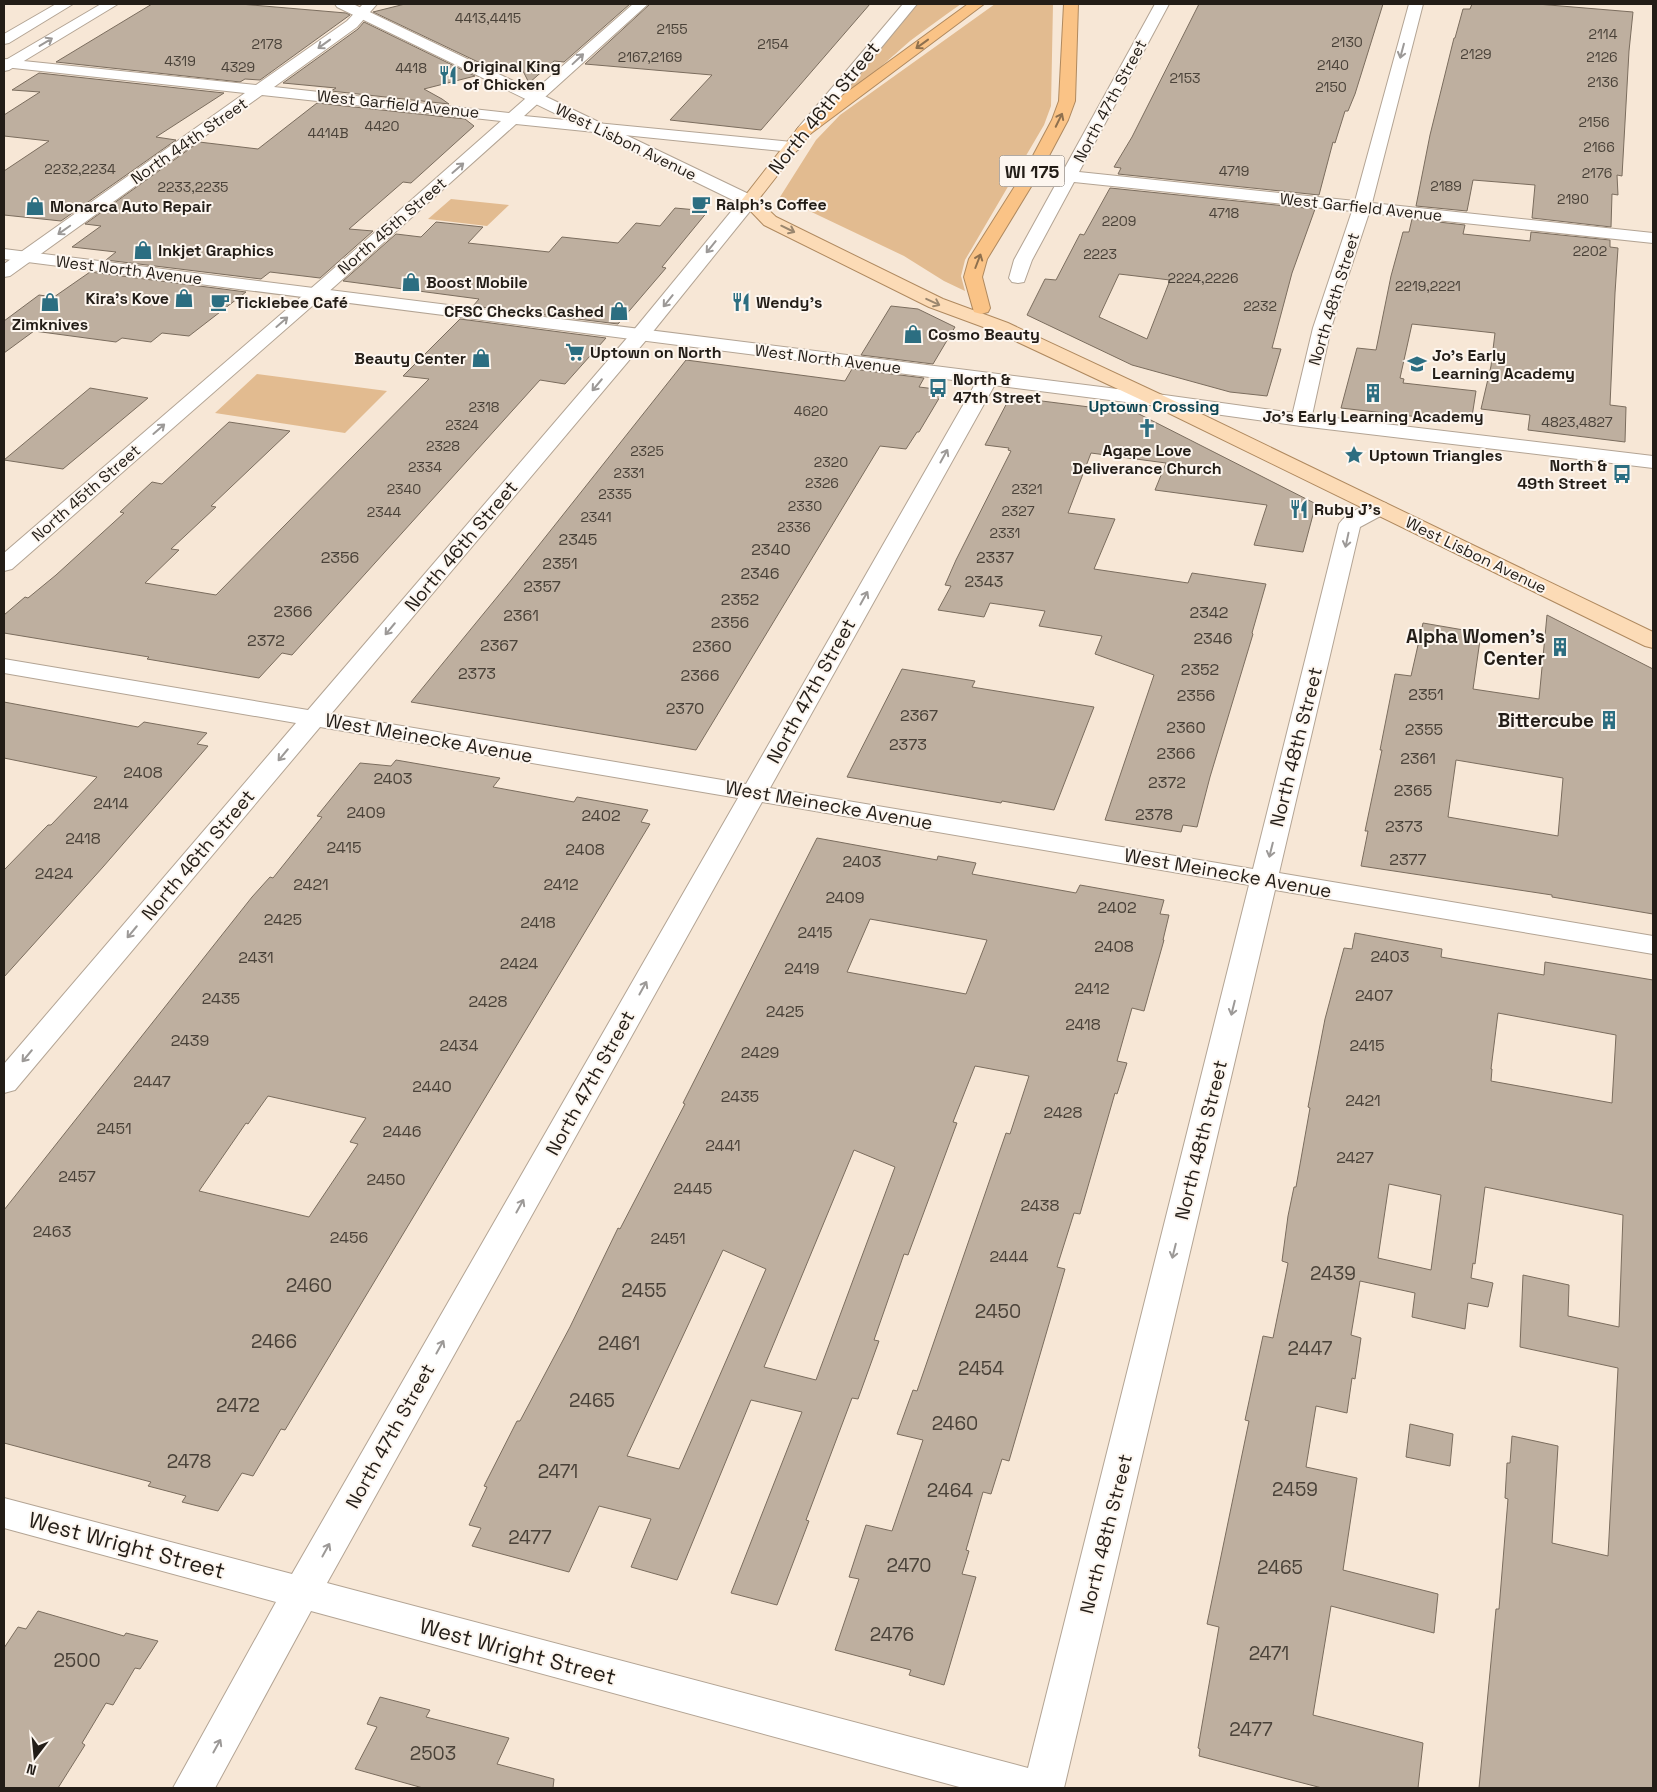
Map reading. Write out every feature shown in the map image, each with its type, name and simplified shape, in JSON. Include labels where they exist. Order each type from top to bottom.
[{"type":"highway","points":[[804,131],[976,4]]},
{"type":"highway","name":"WI 175","points":[[981,308],[973,277],[978,259],[1034,167],[1060,120],[1067,101],[1071,4]]},
{"type":"main road","name":"North 46th Street","points":[[749,201],[804,131]]},
{"type":"main road","name":"West Lisbon Avenue","points":[[749,201],[793,215],[981,308],[1001,327]]},
{"type":"main road","name":"West Lisbon Avenue","points":[[749,201],[770,221],[936,303],[1001,327],[1157,400],[1653,641]]},
{"type":"street","points":[[4,40],[66,4]]},
{"type":"street","points":[[6,65],[111,4]]},
{"type":"street","name":"West Lisbon Avenue","points":[[342,4],[366,8],[536,98],[749,201]]},
{"type":"street","name":"North 45th Street","points":[[4,564],[316,293],[641,4]]},
{"type":"street","name":"North 46th Street","points":[[804,131],[910,4]]},
{"type":"street","name":"North 47th Street","points":[[1018,278],[1023,260],[1162,4]]},
{"type":"street","name":"North 48th Street","points":[[1301,420],[1320,336],[1361,207],[1416,4]]},
{"type":"street","name":"North 44th Street","points":[[4,272],[262,90],[352,24],[366,8]]},
{"type":"street","name":"West Garfield Avenue","points":[[6,65],[478,113],[558,125],[593,126],[792,147]]},
{"type":"street","name":"West Garfield Avenue","points":[[1069,176],[1653,238]]},
{"type":"street","name":"North 46th Street","points":[[4,1083],[640,335],[749,201]]},
{"type":"street","name":"West North Avenue","points":[[4,254],[988,378],[1301,420],[1653,462]]},
{"type":"street","name":"North 47th Street","points":[[194,1788],[302,1592],[988,378]]},
{"type":"street","name":"North 48th Street","points":[[1044,1788],[1350,524],[1378,508]]},
{"type":"street","name":"West Meinecke Avenue","points":[[4,666],[1653,945]]},
{"type":"street","name":"West Wright Street","points":[[4,1513],[1032,1788]]},
{"type":"shaded area","points":[[916,4],[961,4],[910,41],[859,84],[846,91]]},
{"type":"shaded area","points":[[995,4],[1053,4],[1051,106],[1044,125],[965,260],[961,276],[965,291],[944,281],[904,256],[780,197],[816,140],[840,115]]},
{"type":"shaded area","points":[[451,199],[509,205],[487,226],[428,219]]},
{"type":"shaded area","points":[[257,374],[387,391],[345,433],[215,413]]},
{"type":"building","points":[[152,4],[240,4],[346,13],[350,15],[260,80],[245,79],[240,82],[56,62]]},
{"type":"building","points":[[405,4],[630,4],[564,62],[554,61],[529,83],[520,65],[497,71],[373,12]]},
{"type":"building","points":[[650,4],[870,4],[761,130],[670,120],[712,75],[585,64]]},
{"type":"building","points":[[1199,4],[1383,4],[1355,94],[1348,111],[1345,111],[1335,143],[1333,142],[1319,195],[1118,174],[1121,168],[1114,167],[1132,137]]},
{"type":"building","points":[[1472,4],[1537,4],[1633,12],[1622,176],[1617,175],[1618,195],[1612,194],[1611,227],[1532,218],[1535,185],[1473,180],[1467,211],[1416,206],[1430,135],[1454,38],[1463,9],[1470,9]]},
{"type":"building","points":[[364,22],[475,76],[424,89],[449,104],[331,91],[336,88],[283,83],[358,29]]},
{"type":"building","points":[[39,73],[224,93],[156,137],[176,140],[61,221],[4,215],[4,171],[49,141],[4,136],[4,115],[40,92],[12,90]]},
{"type":"building","points":[[317,103],[465,119],[474,126],[411,183],[403,182],[349,229],[373,231],[320,278],[270,272],[261,279],[106,260],[116,252],[72,247],[101,226],[85,224],[199,142],[258,149]]},
{"type":"building","points":[[1110,188],[1315,209],[1292,273],[1272,348],[1281,349],[1267,396],[1230,392],[1132,365],[1027,315],[1045,279],[1056,280],[1080,234],[1084,235]],"holes":[[[1119,274],[1170,280],[1147,339],[1099,317]]]},
{"type":"building","points":[[675,208],[708,211],[662,267],[666,268],[618,324],[473,306],[479,299],[343,281],[396,234],[421,237],[436,222],[483,227],[468,243],[549,252],[562,237],[618,243],[636,223],[660,226]]},
{"type":"building","points":[[1412,219],[1465,225],[1463,234],[1530,241],[1531,232],[1610,240],[1610,247],[1618,248],[1610,405],[1626,407],[1625,442],[1528,430],[1530,415],[1481,409],[1491,366],[1495,333],[1412,324],[1400,378],[1404,379],[1403,383],[1476,391],[1471,423],[1341,408],[1357,348],[1376,350],[1391,276],[1403,232],[1409,232]]},
{"type":"building","points":[[90,272],[246,292],[189,336],[162,333],[151,342],[122,338],[116,342],[34,331],[4,353],[4,321],[39,295],[54,297]]},
{"type":"building","name":"Cosmo Beauty","points":[[891,306],[918,309],[955,327],[933,364],[861,355]]},
{"type":"building","points":[[460,319],[606,338],[565,384],[540,380],[292,655],[282,653],[259,678],[147,659],[149,657],[4,633],[4,615],[56,575],[124,513],[120,512],[152,482],[162,484],[229,422],[290,431],[211,506],[216,507],[171,549],[179,550],[145,583],[216,595],[429,379],[403,376]]},
{"type":"building","points":[[686,360],[845,381],[852,369],[924,378],[919,387],[944,390],[919,432],[917,432],[906,449],[880,446],[696,750],[411,702],[512,579]]},
{"type":"building","points":[[90,388],[148,398],[63,469],[4,460]]},
{"type":"building","points":[[1010,397],[1137,413],[1324,508],[1323,512],[1314,511],[1303,552],[1254,545],[1267,505],[1155,490],[1166,463],[1091,453],[1068,513],[1115,519],[1094,569],[1188,583],[1192,573],[1266,584],[1197,827],[1183,825],[1181,832],[1105,820],[1154,675],[1095,654],[1102,636],[1039,626],[1045,611],[990,603],[984,617],[938,610],[951,586],[945,585],[956,560],[1011,451],[1008,450],[1009,448],[985,445]]},
{"type":"building","points":[[1547,615],[1653,669],[1653,914],[1552,897],[1552,895],[1361,866],[1368,831],[1365,831],[1395,674],[1411,676],[1423,623],[1481,633],[1473,689],[1539,699]],"holes":[[[1456,760],[1563,778],[1558,836],[1448,817]]]},
{"type":"building","points":[[902,669],[975,681],[972,687],[1094,707],[1054,810],[847,777]]},
{"type":"building","points":[[4,702],[138,727],[144,722],[207,733],[197,744],[208,746],[4,977],[4,870],[97,777],[4,758]]},
{"type":"building","points":[[396,760],[500,778],[493,787],[574,802],[577,797],[648,810],[641,822],[650,824],[285,1430],[281,1429],[253,1476],[242,1473],[218,1511],[182,1502],[186,1496],[148,1486],[151,1482],[4,1443],[4,1210],[252,897],[270,877],[273,878],[322,817],[317,816],[360,763],[391,766]],"holes":[[[268,1096],[366,1118],[350,1142],[358,1144],[309,1217],[199,1191],[246,1123],[248,1124]]]},
{"type":"building","points":[[817,838],[937,860],[938,856],[976,863],[972,874],[1076,893],[1080,885],[1164,900],[1160,914],[1169,915],[1164,940],[1144,1011],[1132,1008],[1117,1061],[1127,1063],[1117,1094],[1115,1093],[1080,1214],[1074,1213],[1057,1267],[1065,1269],[1009,1461],[1002,1459],[991,1494],[983,1492],[966,1550],[969,1551],[962,1574],[976,1577],[944,1685],[909,1675],[911,1670],[835,1650],[859,1579],[849,1577],[866,1525],[892,1531],[923,1440],[897,1434],[913,1390],[917,1391],[1006,1133],[1010,1134],[1029,1076],[975,1066],[953,1122],[957,1123],[908,1255],[904,1254],[874,1340],[879,1341],[858,1399],[852,1398],[806,1520],[809,1521],[777,1605],[731,1593],[802,1412],[751,1400],[677,1580],[631,1567],[651,1519],[599,1506],[569,1572],[472,1546],[481,1528],[469,1525],[487,1487],[484,1486],[517,1421],[520,1421],[570,1327],[618,1228],[620,1229],[685,1104],[683,1103]],"holes":[[[870,919],[987,940],[966,994],[847,972]],[[854,1150],[895,1167],[816,1380],[764,1367]],[[723,1250],[766,1269],[679,1469],[627,1456]]]},
{"type":"building","points":[[1355,933],[1442,949],[1441,957],[1544,975],[1545,962],[1653,980],[1653,1788],[1479,1788],[1496,1609],[1499,1609],[1508,1499],[1505,1498],[1507,1463],[1510,1463],[1512,1436],[1558,1446],[1552,1543],[1608,1556],[1618,1368],[1520,1347],[1523,1275],[1569,1285],[1568,1316],[1619,1327],[1623,1215],[1485,1187],[1475,1264],[1473,1263],[1471,1278],[1493,1283],[1488,1307],[1468,1303],[1465,1329],[1412,1317],[1415,1293],[1360,1281],[1351,1335],[1361,1338],[1355,1379],[1352,1378],[1347,1413],[1316,1406],[1306,1467],[1357,1478],[1343,1570],[1438,1594],[1434,1633],[1331,1606],[1313,1715],[1423,1743],[1418,1788],[1322,1788],[1199,1756],[1200,1749],[1198,1748],[1219,1627],[1207,1624],[1249,1421],[1245,1420],[1263,1336],[1273,1338],[1282,1294],[1288,1263],[1282,1261],[1288,1216],[1294,1187],[1296,1187],[1310,1108],[1308,1107],[1325,1019],[1344,948],[1352,949]],"holes":[[[1498,1013],[1616,1035],[1612,1103],[1491,1081]],[[1389,1184],[1441,1195],[1431,1270],[1378,1258]]]},
{"type":"building","points":[[1410,1424],[1453,1434],[1450,1466],[1406,1457]]},
{"type":"building","points":[[38,1611],[124,1636],[126,1633],[158,1641],[140,1669],[135,1668],[113,1705],[106,1703],[82,1743],[85,1745],[58,1788],[4,1788],[4,1648],[18,1627],[26,1629]]},
{"type":"building","points":[[380,1697],[430,1710],[426,1717],[509,1738],[497,1764],[554,1779],[553,1788],[423,1788],[355,1769],[377,1727],[367,1724]]},
{"type":"place","name":"Original King of Chicken","points":[[448,75]]},
{"type":"place","name":"Ralph's Coffee","points":[[701,204]]},
{"type":"place","name":"Monarca Auto Repair","points":[[35,206]]},
{"type":"place","name":"Inkjet Graphics","points":[[143,250]]},
{"type":"place","name":"Boost Mobile","points":[[411,282]]},
{"type":"place","name":"Kira's Kove","points":[[184,298]]},
{"type":"place","name":"Zimknives","points":[[50,302]]},
{"type":"place","name":"Ticklebee Café","points":[[220,302]]},
{"type":"place","name":"Wendy's","points":[[741,302]]},
{"type":"place","name":"CFSC Checks Cashed","points":[[619,311]]},
{"type":"place","name":"Cosmo Beauty","points":[[913,334]]},
{"type":"place","name":"Uptown on North","points":[[575,352]]},
{"type":"place","name":"Beauty Center","points":[[481,358]]},
{"type":"place","name":"Jo’s Early Learning Academy","points":[[1417,364]]},
{"type":"place","name":"North & 47th Street","points":[[938,388]]},
{"type":"place","name":"Jo's Early Learning Academy","points":[[1373,393]]},
{"type":"place","name":"Agape Love Deliverance Church","points":[[1147,428]]},
{"type":"place","name":"Uptown Triangles","points":[[1354,455]]},
{"type":"place","name":"North & 49th Street","points":[[1622,474]]},
{"type":"place","name":"Ruby J's","points":[[1299,509]]},
{"type":"place","name":"Alpha Women's Center","points":[[1560,647]]},
{"type":"place","name":"Bittercube","points":[[1609,720]]},
{"type":"district","name":"Uptown Crossing","points":[[1154,406]]}]
